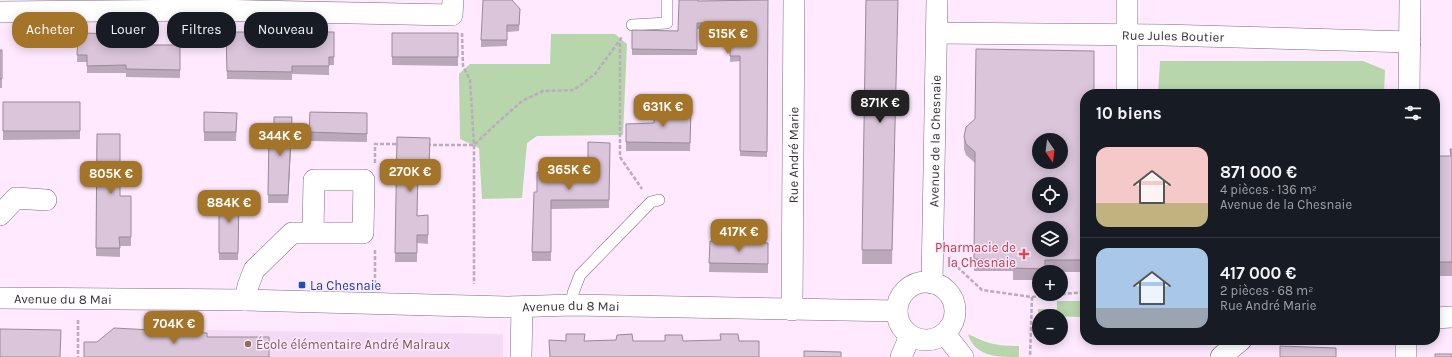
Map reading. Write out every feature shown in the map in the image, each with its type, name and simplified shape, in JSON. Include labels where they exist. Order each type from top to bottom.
[{"type":"street","name":"Rue André Marie","points":[[792,310],[794,0]]},
{"type":"street","name":"Avenue de la Chesnaie","points":[[932,282],[937,33],[936,0]]},
{"type":"street","points":[[1127,0],[1127,89]]},
{"type":"street","points":[[1409,89],[1410,0]]},
{"type":"street","points":[[0,12],[210,5],[453,7]]},
{"type":"street","name":"Rue Jules Boutier","points":[[937,33],[1128,34],[1410,42]]},
{"type":"street","points":[[0,215],[16,198],[46,200]]},
{"type":"street","points":[[246,300],[248,286],[254,270],[292,232],[313,232]]},
{"type":"street","points":[[921,282],[932,282],[939,284],[948,291],[955,304],[954,319],[945,334],[928,341],[910,336],[901,327],[897,311],[900,297],[908,289],[921,282]]},
{"type":"street","name":"Avenue du 8 Mai","points":[[0,298],[78,300],[246,300],[522,307],[572,305],[897,311]]},
{"type":"street","points":[[521,357],[522,307]]},
{"type":"street","points":[[1440,318],[1452,318]]},
{"type":"street","points":[[945,334],[962,357]]},
{"type":"street","points":[[901,357],[910,336]]},
{"type":"street","points":[[1406,345],[1406,357]]},
{"type":"lane","points":[[632,25],[667,23],[667,0]]},
{"type":"lane","points":[[572,305],[573,292],[580,275],[655,201]]},
{"type":"path","points":[[453,7],[462,35],[463,66],[470,80],[474,145],[474,305]]},
{"type":"path","points":[[421,145],[474,145],[494,125],[522,101],[543,91],[574,90],[595,74],[620,42],[626,27],[632,25]]},
{"type":"path","points":[[620,42],[620,157],[655,201]]},
{"type":"path","points":[[375,167],[375,144],[406,144]]},
{"type":"path","points":[[375,242],[375,289]]},
{"type":"path","points":[[950,260],[982,290],[1032,297],[1030,357]]},
{"type":"path","points":[[1068,294],[1080,292]]},
{"type":"path","points":[[78,300],[78,357]]},
{"type":"shaded area","points":[[207,330],[503,334],[503,357],[208,357]]},
{"type":"green space","points":[[551,34],[615,34],[627,44],[623,135],[537,136],[527,143],[522,198],[482,199],[479,148],[460,139],[459,74],[470,64],[550,64]]},
{"type":"green space","points":[[1160,61],[1363,61],[1385,70],[1384,89],[1158,89]]},
{"type":"green space","points":[[1057,301],[1080,301],[1080,317],[1068,317],[1068,309],[1057,309]]},
{"type":"green space","points":[[968,334],[993,344],[1019,346],[1019,357],[995,356],[981,351],[971,342]]},
{"type":"building","points":[[483,0],[512,0],[520,9],[519,25],[507,25],[507,40],[481,40]]},
{"type":"building","points":[[679,0],[768,0],[767,152],[740,151],[740,56],[730,56],[730,23],[697,23],[697,50],[632,49],[632,30],[678,31]]},
{"type":"building","points":[[866,0],[898,0],[892,250],[862,250]]},
{"type":"building","points":[[236,32],[244,32],[244,48],[328,48],[328,32],[334,32],[334,57],[329,57],[329,66],[292,66],[292,72],[227,71],[226,48],[236,48]]},
{"type":"building","points":[[88,33],[96,33],[96,48],[159,48],[159,45],[167,45],[167,48],[180,48],[180,70],[126,69],[126,65],[87,66],[87,55],[77,55],[77,48],[88,48]]},
{"type":"building","points":[[392,33],[458,33],[458,57],[392,57]]},
{"type":"building","points":[[976,49],[1094,51],[1094,89],[1080,89],[1080,260],[1045,260],[1045,265],[1032,265],[1032,269],[1013,268],[1013,260],[974,259],[975,152],[966,144],[964,137],[966,127],[975,119]]},
{"type":"building","points":[[0,50],[2,50],[2,79],[0,79]]},
{"type":"building","points":[[3,102],[80,102],[80,131],[3,131]]},
{"type":"building","points":[[654,110],[691,110],[690,143],[626,142],[626,124],[654,123]]},
{"type":"building","points":[[204,112],[237,113],[236,132],[204,132]]},
{"type":"building","points":[[310,112],[367,113],[367,134],[309,132]]},
{"type":"building","points":[[274,117],[292,117],[288,195],[268,195],[269,134],[274,133]]},
{"type":"building","points":[[97,134],[120,134],[120,196],[131,196],[131,237],[119,237],[120,248],[96,248]]},
{"type":"building","points":[[397,137],[430,138],[429,167],[418,167],[417,216],[428,215],[428,235],[417,235],[417,253],[395,253]]},
{"type":"building","points":[[588,142],[610,143],[609,200],[551,200],[551,252],[532,252],[534,192],[537,192],[537,172],[588,172]]},
{"type":"building","points":[[1450,149],[1452,149],[1452,262],[1440,262],[1440,156],[1451,156]]},
{"type":"building","points":[[219,196],[239,196],[238,253],[219,253]]},
{"type":"building","points":[[710,241],[768,243],[768,264],[709,263]]},
{"type":"building","points":[[114,328],[207,333],[207,337],[269,337],[269,357],[84,357],[84,342],[97,342]]},
{"type":"building","points":[[0,329],[61,330],[60,357],[0,357]]},
{"type":"building","points":[[566,334],[585,334],[584,341],[616,340],[617,335],[632,334],[633,341],[665,341],[665,335],[682,335],[683,341],[721,340],[720,334],[738,334],[739,341],[759,341],[759,357],[550,357],[549,340],[566,341]]},
{"type":"building","points":[[1280,346],[1336,348],[1336,357],[1280,357]]},
{"type":"building","points":[[804,351],[841,352],[841,357],[804,357]]},
{"type":"building","points":[[1435,354],[1452,354],[1452,357],[1435,357]]},
{"type":"place","name":"Pharmacie de la Chesnaie","points":[[1024,254]]},
{"type":"place","name":"La Chesnaie","points":[[302,285]]},
{"type":"place","name":"École élémentaire André Malraux","points":[[248,344]]}]
